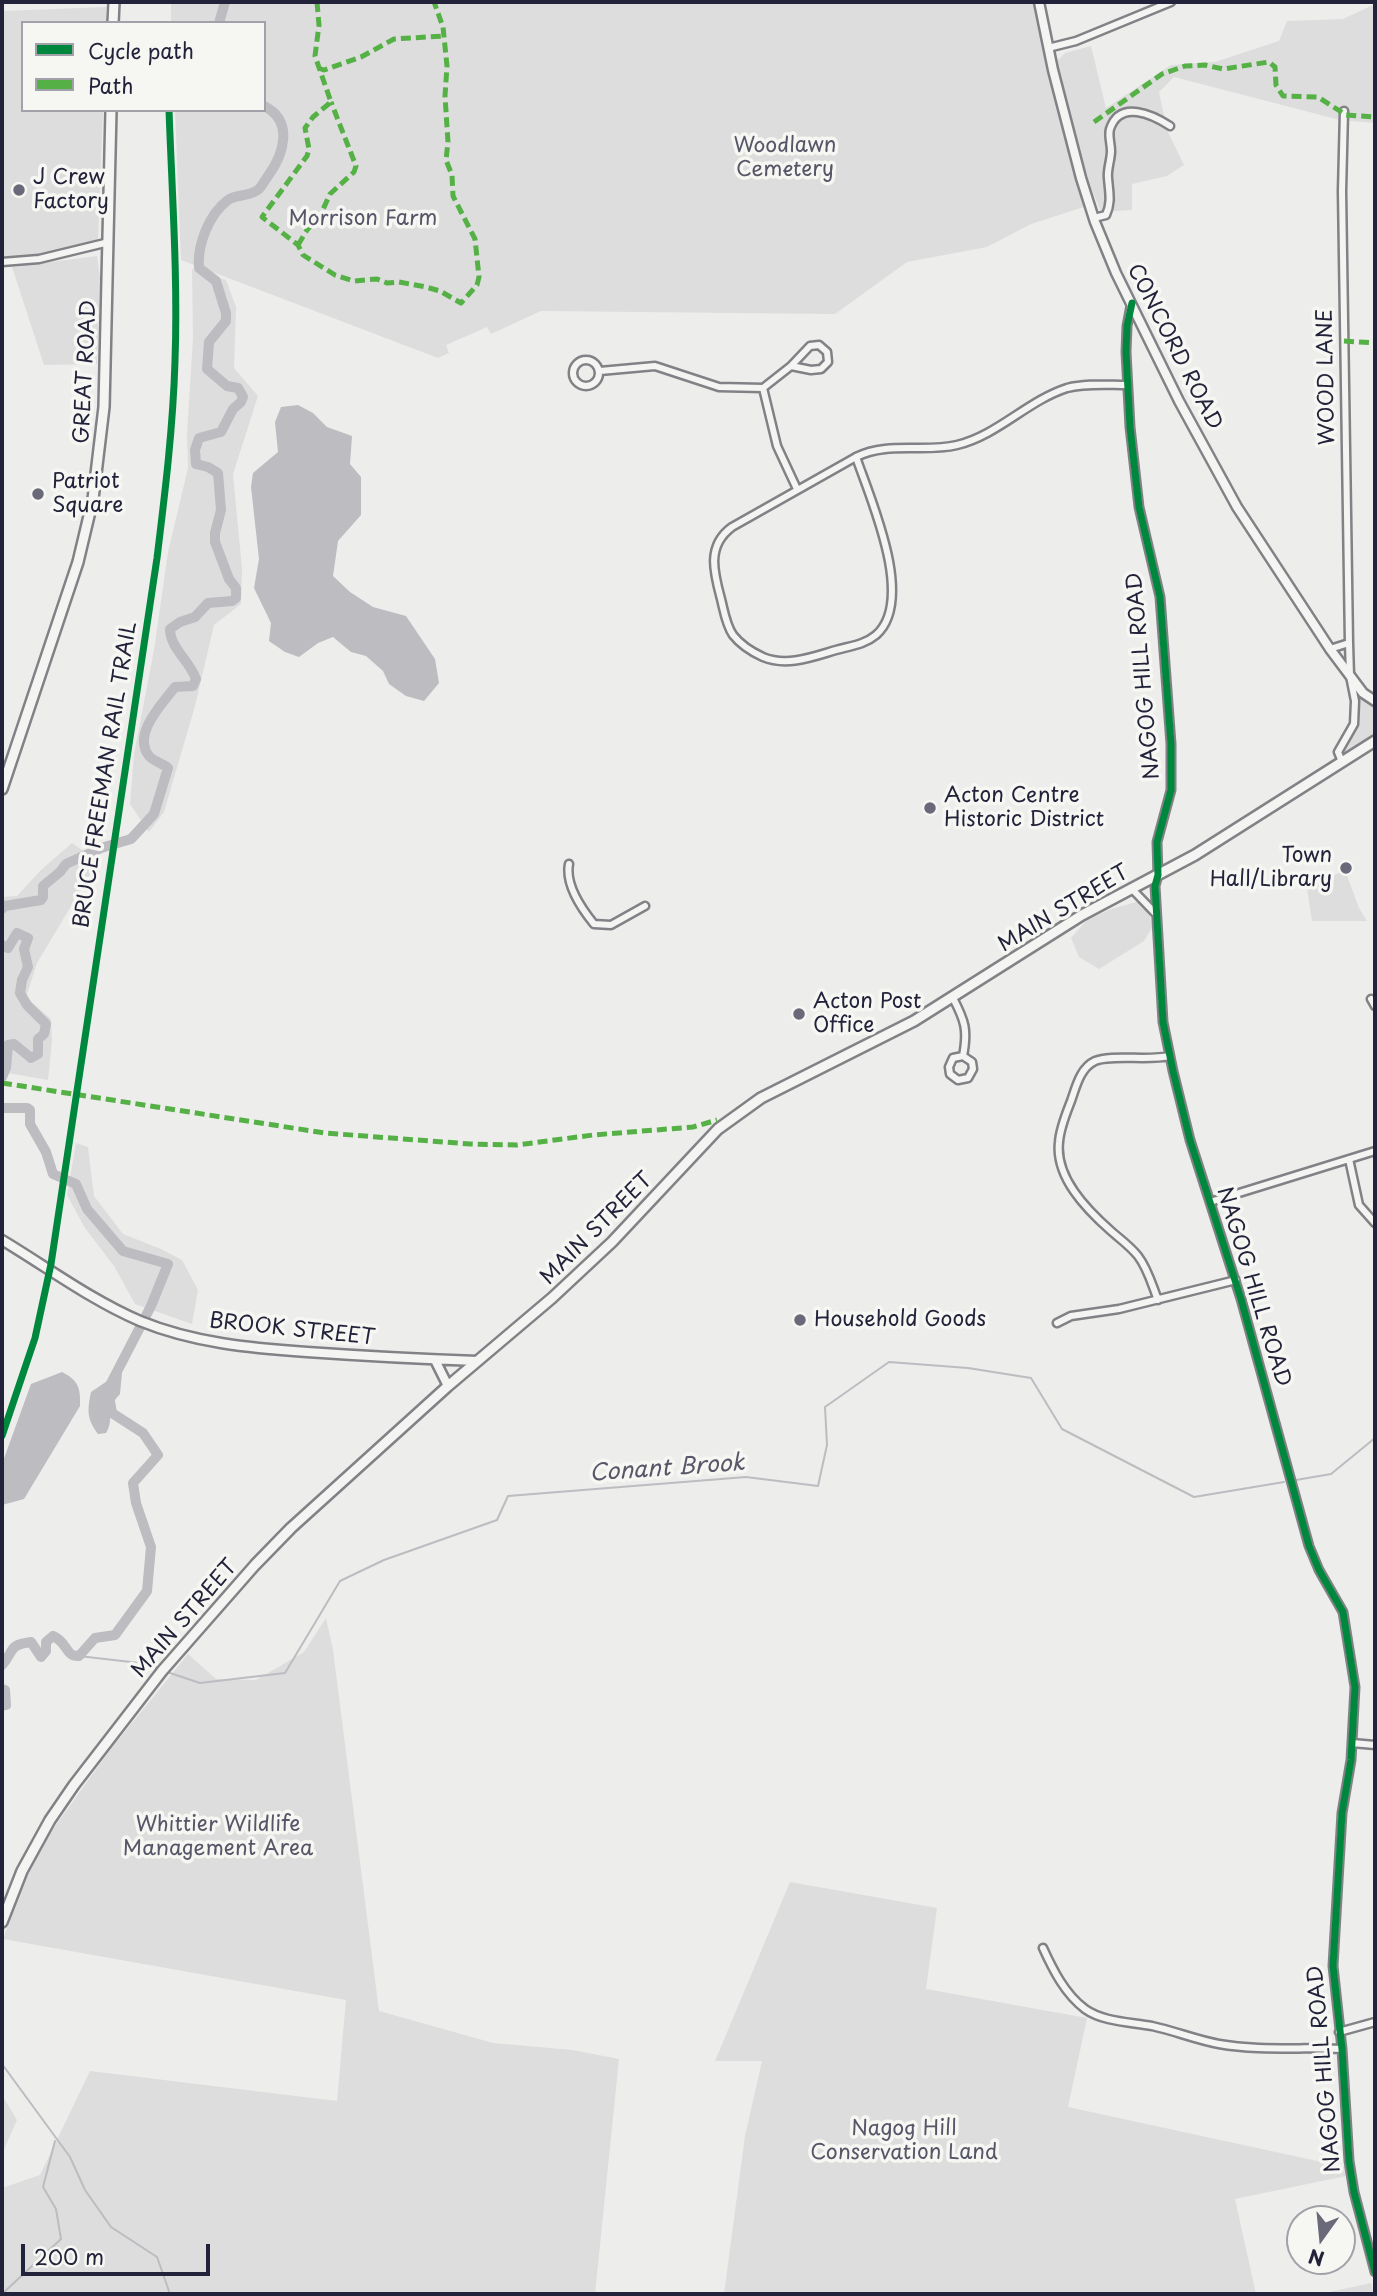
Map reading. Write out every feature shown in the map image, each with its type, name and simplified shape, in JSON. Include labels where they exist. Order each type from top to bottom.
[{"type":"main road","points":[[113,21],[114,2]]},
{"type":"main road","name":"GREAT ROAD","points":[[2,789],[75,572],[93,499],[104,407],[111,112]]},
{"type":"main road","name":"MAIN STREET","points":[[2,1922],[22,1871],[50,1820],[74,1785],[162,1671],[291,1528],[612,1242],[718,1129],[761,1098],[914,1021],[953,998],[1082,915],[1195,855],[1375,741]]},
{"type":"street","name":"CONCORD ROAD","points":[[1039,2],[1080,178],[1094,218],[1179,401],[1237,507],[1330,649],[1363,693],[1375,701]]},
{"type":"street","points":[[1048,48],[1076,41],[1171,2]]},
{"type":"street","points":[[1094,218],[1106,215],[1110,203],[1109,135],[1114,122],[1125,113],[1140,111],[1170,125]]},
{"type":"street","name":"WOOD LANE","points":[[1344,111],[1342,191],[1350,676]]},
{"type":"street","points":[[2,262],[39,259],[109,242]]},
{"type":"street","name":"NAGOG HILL ROAD","points":[[1132,303],[1127,326],[1127,385],[1139,507],[1160,597],[1171,744],[1171,790],[1157,842],[1155,886],[1163,1022],[1190,1140],[1236,1280],[1309,1546],[1319,1570],[1343,1612],[1355,1687],[1352,1743],[1342,1813],[1333,1952],[1349,2161],[1354,2192],[1375,2272]]},
{"type":"street","points":[[600,371],[655,366],[719,387],[763,388],[812,345],[819,345],[827,352],[828,362],[820,370],[791,366]]},
{"type":"street","points":[[580,362],[597,365],[600,371],[596,381],[584,385],[576,382],[572,375],[574,366],[580,362]]},
{"type":"street","points":[[856,457],[889,559],[892,588],[886,621],[877,635],[861,644],[785,662],[756,653],[733,634],[725,617],[712,565],[714,551],[722,533],[856,457],[887,448],[930,449],[956,445],[984,435],[1060,391],[1080,386],[1127,385]]},
{"type":"street","points":[[763,388],[777,446],[797,489]]},
{"type":"street","points":[[1330,649],[1349,643]]},
{"type":"street","name":"CONCORD ROAD","points":[[1342,762],[1338,752],[1354,724],[1355,701],[1350,676]]},
{"type":"street","points":[[569,864],[569,884],[594,924],[611,925],[645,906]]},
{"type":"street","points":[[1132,888],[1156,913]]},
{"type":"street","points":[[953,998],[963,1016],[967,1033],[963,1056]]},
{"type":"street","points":[[1158,1300],[1146,1269],[1136,1253],[1096,1216],[1067,1180],[1060,1166],[1058,1150],[1060,1133],[1075,1090],[1089,1065],[1106,1059],[1170,1056]]},
{"type":"street","points":[[1210,1202],[1375,1151]]},
{"type":"street","points":[[1349,1159],[1359,1205],[1375,1223]]},
{"type":"street","name":"BROOK STREET","points":[[2,1240],[136,1319],[232,1346],[477,1362]]},
{"type":"street","points":[[1057,1323],[1076,1315],[1119,1309],[1236,1280]]},
{"type":"street","points":[[435,1360],[448,1386]]},
{"type":"street","points":[[1352,1743],[1375,1745]]},
{"type":"street","points":[[1043,1948],[1068,1993],[1087,2010],[1114,2020],[1152,2026],[1218,2044],[1278,2049],[1342,2049]]},
{"type":"street","points":[[1339,2032],[1375,2022]]},
{"type":"shaded area","name":"Woodlawn Cemetery","points":[[171,2],[1033,2],[1048,76],[1084,207],[1031,224],[987,247],[907,262],[835,314],[541,311],[491,334],[487,327],[446,345],[449,353],[438,358],[181,260],[175,112],[266,112],[266,21],[171,21]]},
{"type":"shaded area","points":[[1375,4],[1375,123],[1340,120],[1174,77],[1159,92],[1167,130],[1184,165],[1167,176],[1132,184],[1132,210],[1101,212],[1083,168],[1057,68],[1058,60],[1065,53],[1091,46],[1106,108],[1171,65],[1215,62],[1279,41],[1287,21],[1343,19]]},
{"type":"shaded area","points":[[106,7],[106,21],[21,21],[21,112],[103,112],[98,239],[38,257],[2,258],[2,11]]},
{"type":"shaded area","points":[[97,256],[100,277],[97,364],[44,365],[12,267]]},
{"type":"shaded area","points":[[192,269],[226,280],[236,307],[234,368],[258,396],[233,474],[242,569],[241,604],[214,625],[195,706],[164,812],[149,832],[130,804],[134,754],[154,650],[168,552],[188,468],[187,434],[193,338]]},
{"type":"shaded area","points":[[298,405],[313,413],[327,427],[352,436],[350,464],[361,477],[361,515],[338,541],[333,576],[350,592],[373,607],[406,616],[435,659],[439,683],[424,701],[406,696],[389,684],[383,671],[366,656],[351,652],[333,637],[318,643],[299,657],[285,652],[269,641],[271,623],[254,588],[259,559],[251,487],[253,473],[278,452],[275,422],[281,407]]},
{"type":"shaded area","points":[[1363,698],[1375,705],[1375,740],[1346,757],[1342,752],[1356,729],[1358,699]]},
{"type":"shaded area","points":[[72,843],[98,861],[37,963],[26,997],[51,1019],[48,1080],[2,1072],[2,897],[17,896]]},
{"type":"shaded area","points":[[1345,870],[1359,908],[1367,921],[1312,921],[1306,882],[1326,879]]},
{"type":"shaded area","points":[[1140,901],[1149,911],[1152,928],[1144,941],[1099,969],[1079,957],[1071,938],[1086,921],[1111,909]]},
{"type":"shaded area","points":[[76,1143],[88,1147],[94,1196],[123,1234],[182,1260],[198,1290],[192,1324],[135,1304],[114,1266],[85,1228],[67,1195]]},
{"type":"shaded area","points":[[62,1372],[77,1385],[80,1406],[24,1499],[2,1505],[2,1464],[31,1384]]},
{"type":"shaded area","points":[[122,1373],[120,1394],[112,1405],[109,1428],[106,1433],[98,1434],[89,1414],[91,1392]]},
{"type":"shaded area","name":"Whittier Wildlife Management Area","points":[[326,1618],[333,1650],[379,2011],[493,2043],[572,2050],[619,2059],[595,2294],[2,2294],[2,2188],[40,2175],[90,2071],[337,2101],[346,2000],[3,1939],[24,1881],[53,1829],[110,1750],[188,1654],[216,1679],[256,1680],[304,1652]]},
{"type":"shaded area","name":"Nagog Hill Conservation Land","points":[[790,1882],[937,1908],[926,1989],[1087,2018],[1068,2107],[1345,2167],[1346,2176],[1235,2199],[1256,2294],[724,2294],[745,2136],[762,2061],[715,2061]]},
{"type":"shaded area","points":[[2,2095],[17,2120],[2,2154]]},
{"type":"shaded area","points":[[1371,2283],[1374,2294],[1320,2294]]},
{"type":"waterway","points":[[220,21],[225,2]]},
{"type":"waterway","points":[[2,909],[5,906],[41,900],[43,886],[66,864],[101,848],[131,839],[154,814],[168,768],[149,756],[145,747],[146,729],[175,687],[193,686],[196,679],[173,642],[170,629],[195,617],[208,603],[232,601],[236,598],[236,588],[229,579],[215,542],[221,510],[218,473],[196,464],[195,450],[199,438],[221,432],[243,397],[238,388],[227,386],[207,369],[209,342],[226,321],[226,313],[216,281],[199,268],[199,259],[202,240],[215,213],[231,198],[259,189],[278,158],[282,148],[283,129],[280,120],[266,107]]},
{"type":"waterway","points":[[2,945],[8,948],[17,933],[28,938],[24,949],[28,967],[20,993],[27,1005],[46,1024],[44,1034],[38,1039],[38,1054],[31,1058],[14,1044],[8,1045],[6,1068],[2,1077]]},
{"type":"waterway","points":[[2,1108],[30,1110],[30,1124],[46,1152],[53,1174],[76,1184],[87,1209],[123,1251],[168,1264],[151,1306],[108,1389],[112,1413],[143,1433],[158,1455],[133,1483],[136,1503],[151,1547],[147,1591],[115,1635],[95,1638],[79,1656],[71,1654],[53,1636],[46,1642],[46,1651],[41,1657],[31,1642],[23,1643],[15,1647],[2,1665]]},
{"type":"waterway","name":"Conant Brook","points":[[167,1672],[200,1683],[285,1673],[340,1581],[384,1560],[497,1520],[508,1496],[746,1477],[818,1486],[827,1445],[825,1407],[889,1362],[968,1368],[1031,1378],[1062,1429],[1194,1497],[1284,1482]]},
{"type":"waterway","name":"Conant Brook","points":[[1296,1480],[1331,1474],[1375,1438]]},
{"type":"waterway","name":"Conant Brook","points":[[79,1656],[158,1667]]},
{"type":"waterway","points":[[2,1689],[5,1690],[6,1705],[2,1706]]},
{"type":"waterway","points":[[2,2064],[70,2157],[85,2190],[111,2227],[157,2257],[170,2294]]},
{"type":"waterway","points":[[2,2294],[61,2239],[56,2209],[43,2187],[55,2141]]},
{"type":"marked path","points":[[317,2],[319,25],[315,56],[331,102],[313,117],[305,128],[309,149],[307,156],[262,217],[298,245],[303,255],[335,275],[354,281],[377,279],[387,283],[399,282],[426,287],[440,291],[461,303],[477,285],[479,277],[475,239],[453,196],[452,175],[446,160],[447,66],[443,27],[434,2]]},
{"type":"marked path","points":[[318,68],[324,70],[361,57],[394,39],[444,36]]},
{"type":"marked path","points":[[1094,122],[1162,74],[1185,66],[1205,65],[1223,69],[1269,62],[1275,67],[1276,85],[1283,96],[1318,97],[1346,115],[1375,117]]},
{"type":"marked path","points":[[298,245],[320,216],[330,194],[354,172],[356,166],[331,102]]},
{"type":"marked path","points":[[1344,341],[1375,343]]},
{"type":"marked path","points":[[2,1083],[325,1133],[470,1144],[517,1145],[593,1135],[693,1127],[717,1120]]},
{"type":"cycle path","name":"BRUCE FREEMAN RAIL TRAIL","points":[[2,1436],[35,1338],[51,1264],[157,558],[171,436],[176,330],[169,112]]},
{"type":"cycle path","points":[[1132,303],[1127,326],[1126,352],[1130,427],[1139,507],[1160,597],[1171,744],[1171,790],[1157,842],[1158,875],[1155,886],[1163,1022],[1190,1140],[1241,1299],[1309,1546],[1319,1570],[1343,1612],[1355,1687],[1351,1760],[1342,1813],[1333,1966],[1342,2049],[1349,2161],[1354,2192],[1375,2272]]},
{"type":"place","name":"J Crew Factory","points":[[19,190]]},
{"type":"place","name":"Patriot Square","points":[[38,494]]},
{"type":"place","name":"Acton Centre Historic District","points":[[930,808]]},
{"type":"place","name":"Town Hall/Library","points":[[1346,868]]},
{"type":"place","name":"Acton Post Office","points":[[799,1014]]},
{"type":"place","name":"Household Goods","points":[[800,1320]]},
{"type":"park label","name":"Morrison Farm","points":[[363,219]]}]
